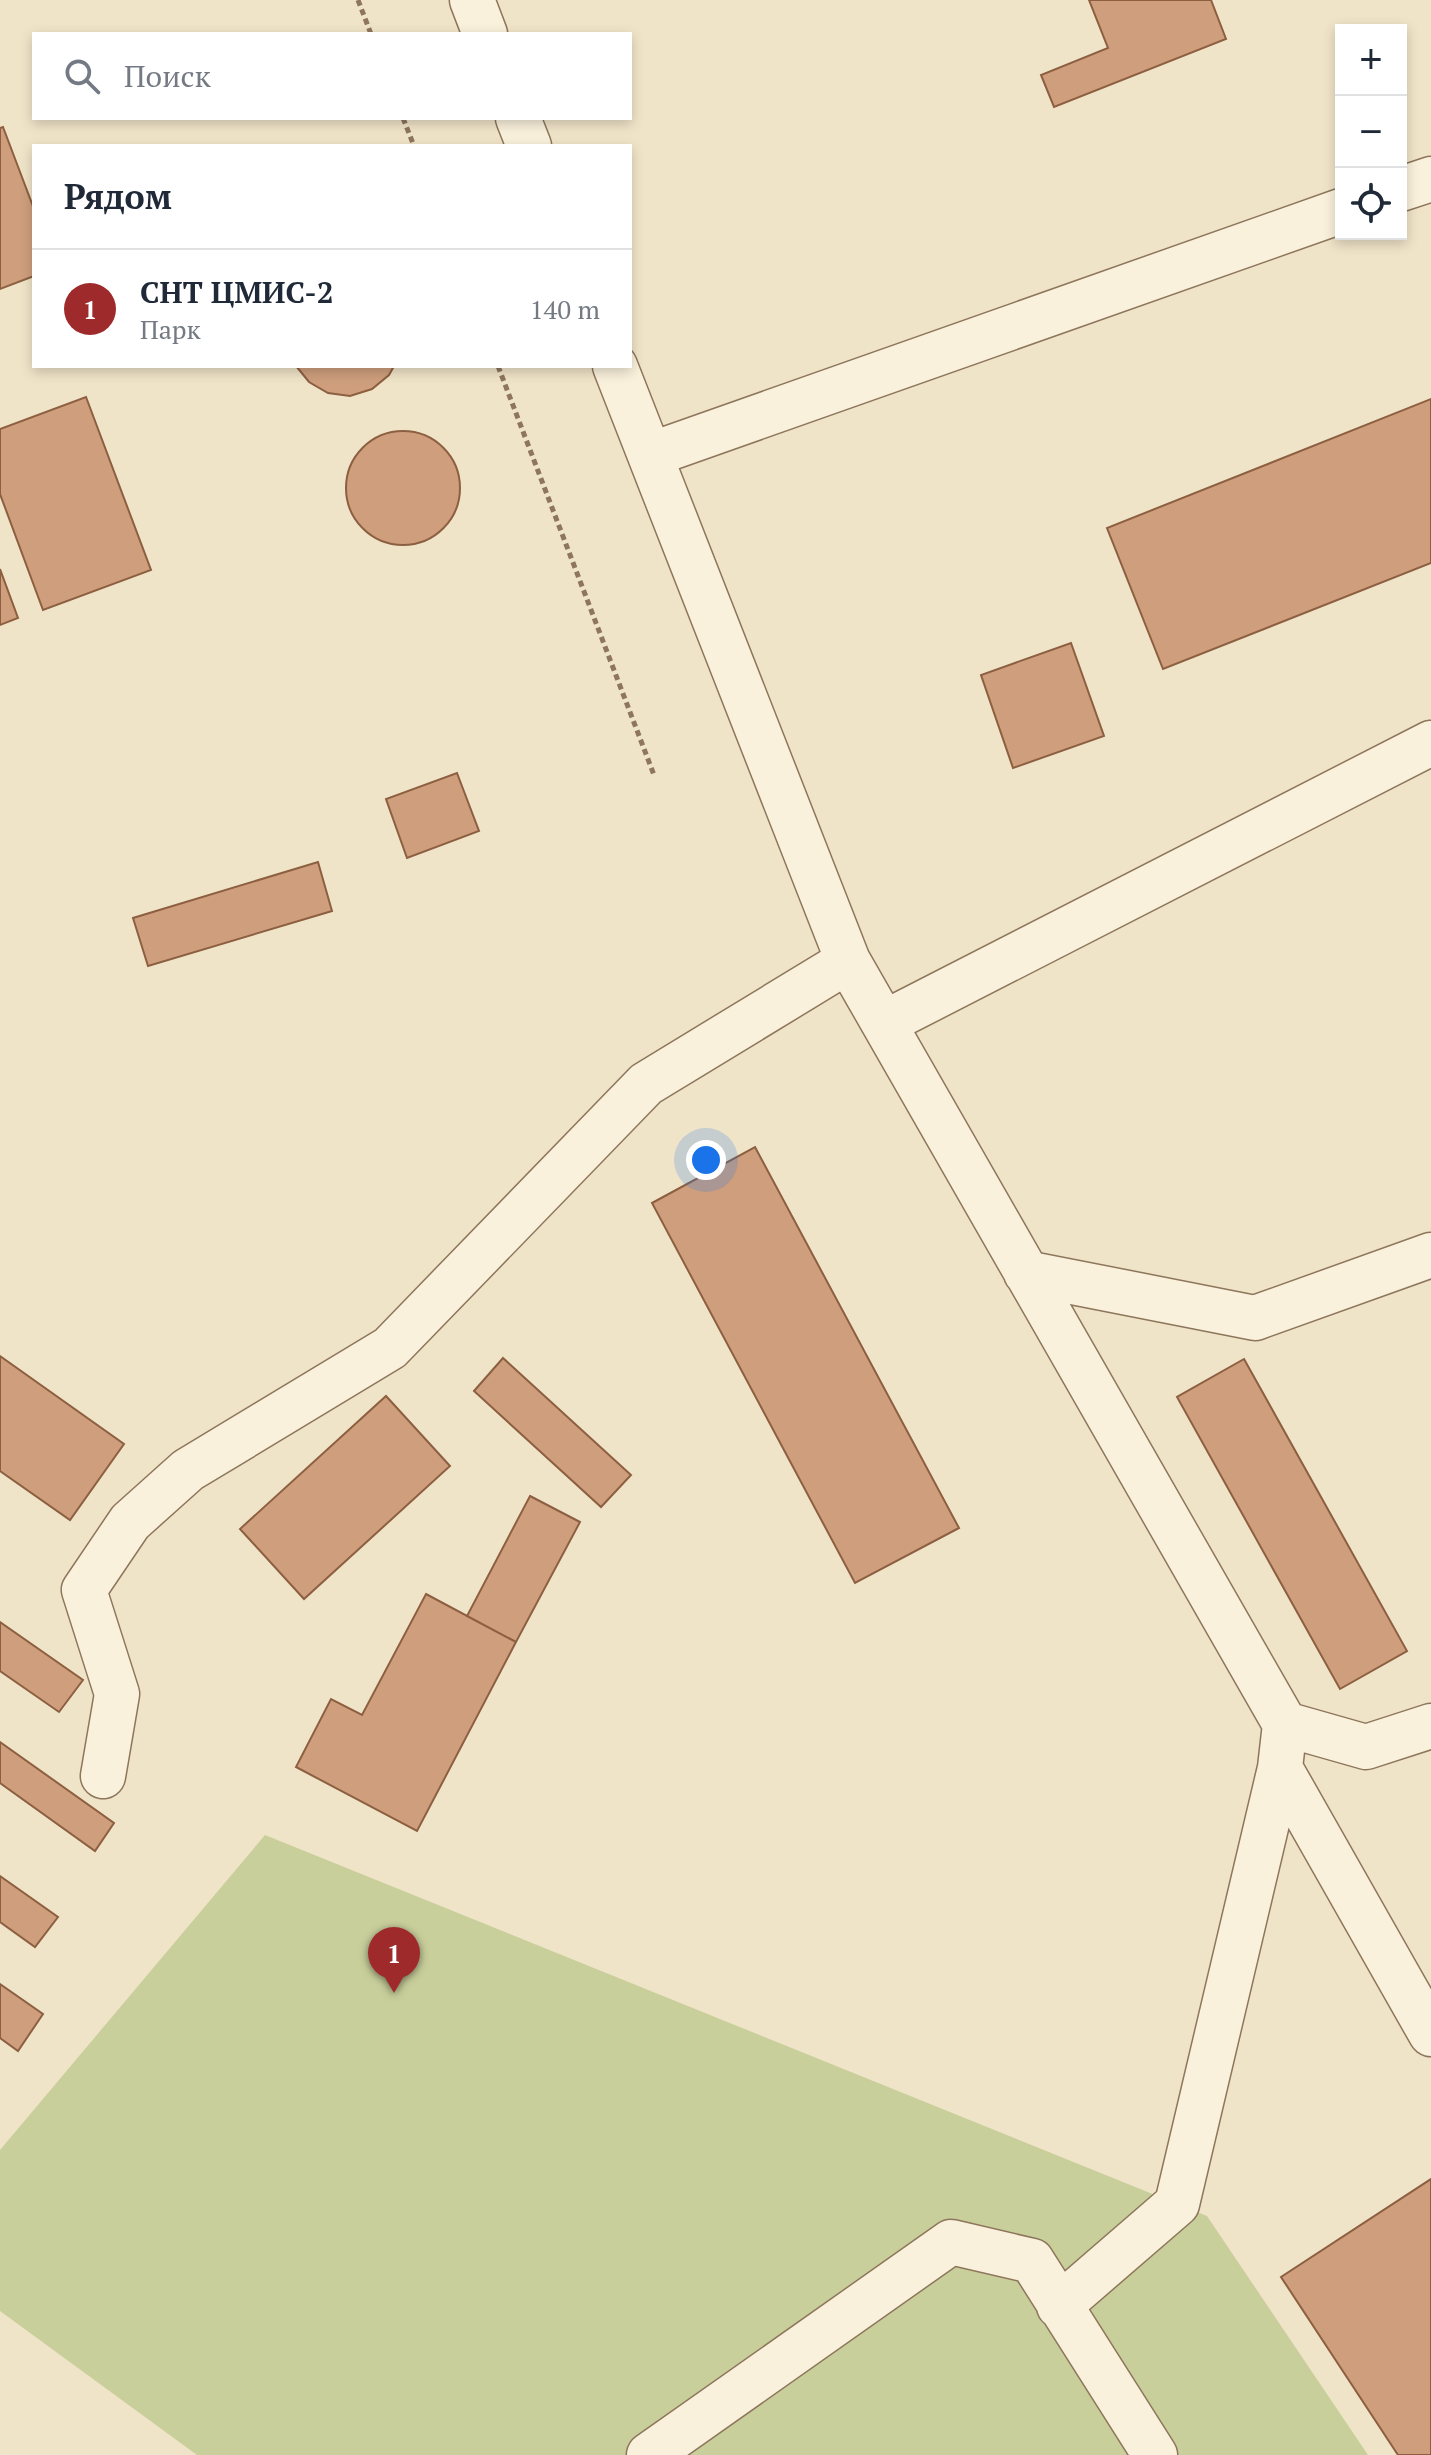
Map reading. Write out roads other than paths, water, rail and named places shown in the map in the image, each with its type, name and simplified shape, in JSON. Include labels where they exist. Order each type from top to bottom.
[{"type":"street","points":[[472,0],[484,32]]},
{"type":"street","points":[[519,120],[528,144]]},
{"type":"street","points":[[1407,187],[1431,179]]},
{"type":"street","points":[[650,455],[1335,213]]},
{"type":"street","points":[[616,368],[848,961],[1285,1724],[1280,1768],[1177,2204],[1059,2306]]},
{"type":"street","points":[[884,1023],[1431,743]]},
{"type":"street","points":[[103,1776],[117,1694],[84,1590],[130,1522],[188,1470],[390,1348],[646,1084],[848,961]]},
{"type":"street","points":[[1026,1273],[1255,1318],[1431,1255]]},
{"type":"street","points":[[1285,1724],[1366,1747],[1431,1726]]},
{"type":"street","points":[[1280,1768],[1431,2034]]},
{"type":"street","points":[[649,2455],[951,2242],[1032,2261],[1155,2455]]},
{"type":"place","name":"СНТ ЦМИС-2","points":[[394,1993]]}]
